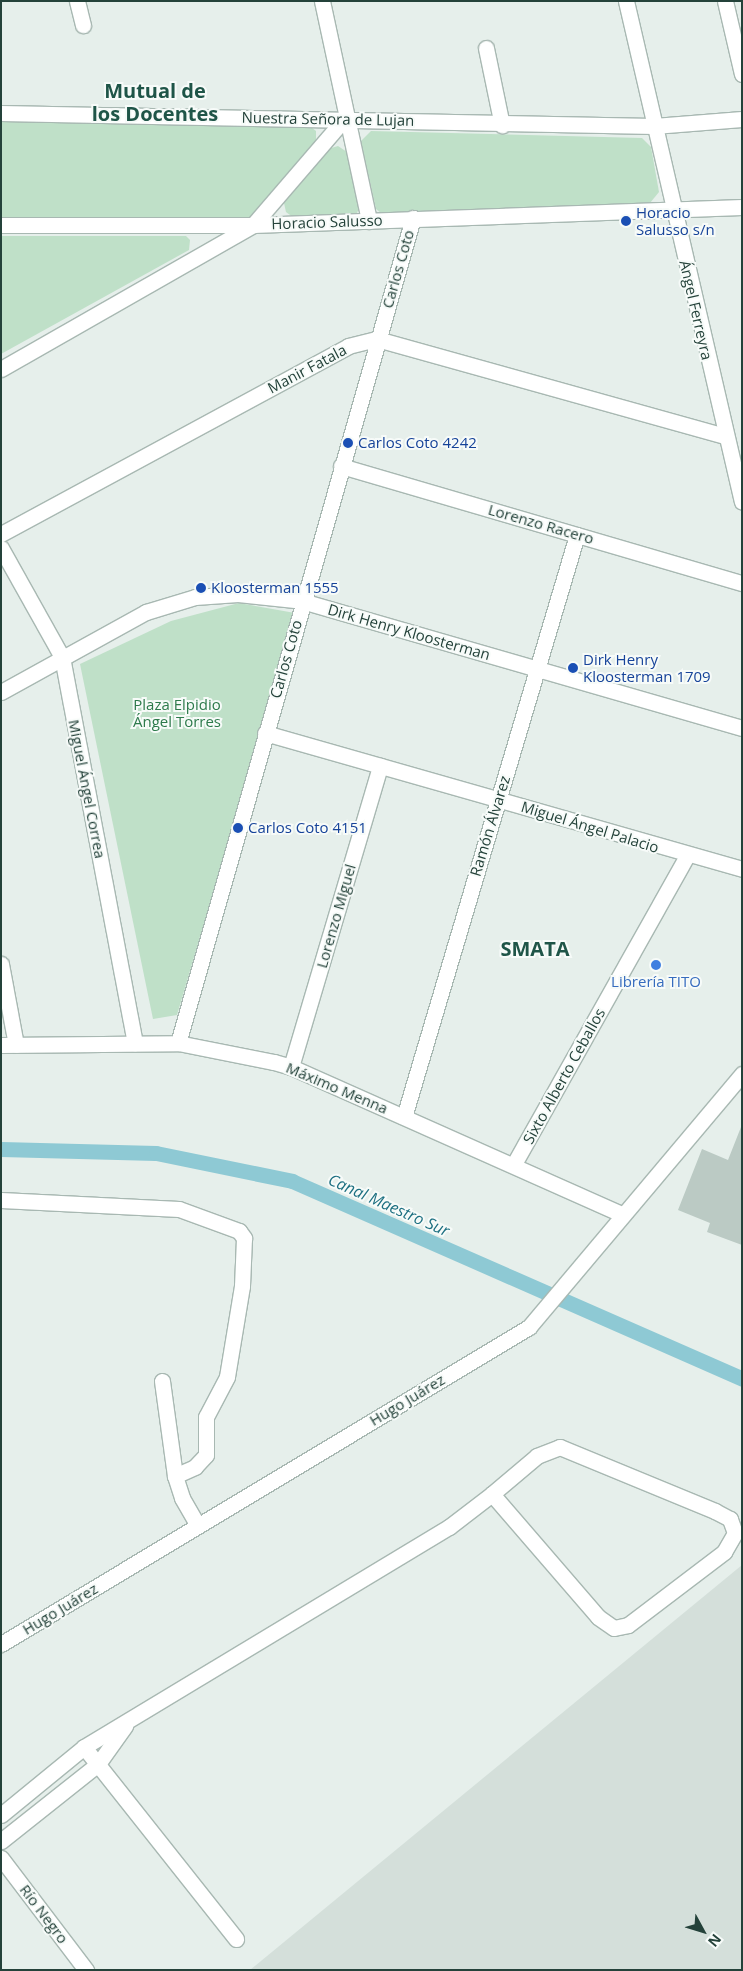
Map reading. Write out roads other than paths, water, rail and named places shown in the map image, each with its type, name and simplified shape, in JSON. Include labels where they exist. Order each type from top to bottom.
[{"type":"street","points":[[77,1],[83,25]]},
{"type":"street","points":[[322,1],[345,118],[369,221]]},
{"type":"street","name":"Ángel Ferreyra","points":[[626,1],[672,208],[742,502]]},
{"type":"street","points":[[725,1],[742,74]]},
{"type":"street","points":[[486,48],[502,125]]},
{"type":"street","name":"Nuestra Señora de Lujan","points":[[1,113],[345,118],[502,125],[654,126],[742,119]]},
{"type":"street","points":[[1,369],[253,225],[345,118]]},
{"type":"street","name":"Horacio Salusso","points":[[1,224],[253,225],[742,206]]},
{"type":"street","name":"Carlos Coto","points":[[178,1043],[302,602],[413,218]]},
{"type":"street","name":"Manir Fatala","points":[[1,534],[348,346],[377,339],[725,436]]},
{"type":"street","name":"Lorenzo Racero","points":[[341,466],[742,583]]},
{"type":"street","name":"Ramón Álvarez","points":[[404,1117],[577,534]]},
{"type":"street","name":"Miguel Ángel Correa","points":[[1,548],[62,657],[135,1043]]},
{"type":"street","name":"Dirk Henry Kloosterman","points":[[1,692],[62,657],[170,602],[222,594],[302,602],[742,728]]},
{"type":"street","name":"Miguel Ángel Palacio","points":[[265,733],[498,799],[687,856],[742,869]]},
{"type":"street","name":"Lorenzo Miguel","points":[[292,1067],[380,766]]},
{"type":"street","name":"Sixto Alberto Ceballos","points":[[514,1164],[687,856]]},
{"type":"street","points":[[1,964],[9,1045]]},
{"type":"street","name":"Máximo Menna","points":[[9,1045],[178,1043],[292,1067],[514,1164],[624,1215]]},
{"type":"street","name":"Hugo Juárez","points":[[1,1644],[529,1327],[564,1289],[742,1074]]},
{"type":"street","points":[[1,1200],[179,1209],[239,1231],[244,1238],[242,1286],[227,1377],[206,1417],[206,1455],[195,1468],[175,1476]]},
{"type":"street","points":[[162,1381],[175,1476],[182,1498],[198,1526]]},
{"type":"street","points":[[1,1815],[84,1747],[127,1723],[449,1528],[537,1456],[560,1447],[715,1511],[730,1519],[736,1533],[724,1552],[628,1625],[614,1628],[598,1617],[492,1494]]},
{"type":"street","points":[[1,1841],[98,1764],[127,1723]]},
{"type":"street","points":[[84,1747],[236,1939]]},
{"type":"street","name":"Río Negro","points":[[1,1858],[86,1970]]},
{"type":"waterway","name":"Canal Maestro Sur","points":[[1,1149],[156,1153],[292,1181],[742,1379]]},
{"type":"place","name":"Horacio Salusso s/n","points":[[626,221]]},
{"type":"place","name":"Carlos Coto 4242","points":[[348,443]]},
{"type":"place","name":"Kloosterman 1555","points":[[201,588]]},
{"type":"place","name":"Dirk Henry Kloosterman 1709","points":[[573,668]]},
{"type":"place","name":"Carlos Coto 4151","points":[[238,828]]},
{"type":"place","name":"Librería TITO","points":[[656,965]]},
{"type":"district","name":"Mutual de los Docentes","points":[[155,102]]},
{"type":"district","name":"SMATA","points":[[535,948]]},
{"type":"park label","name":"Plaza Elpidio Ángel Torres","points":[[177,712]]}]
